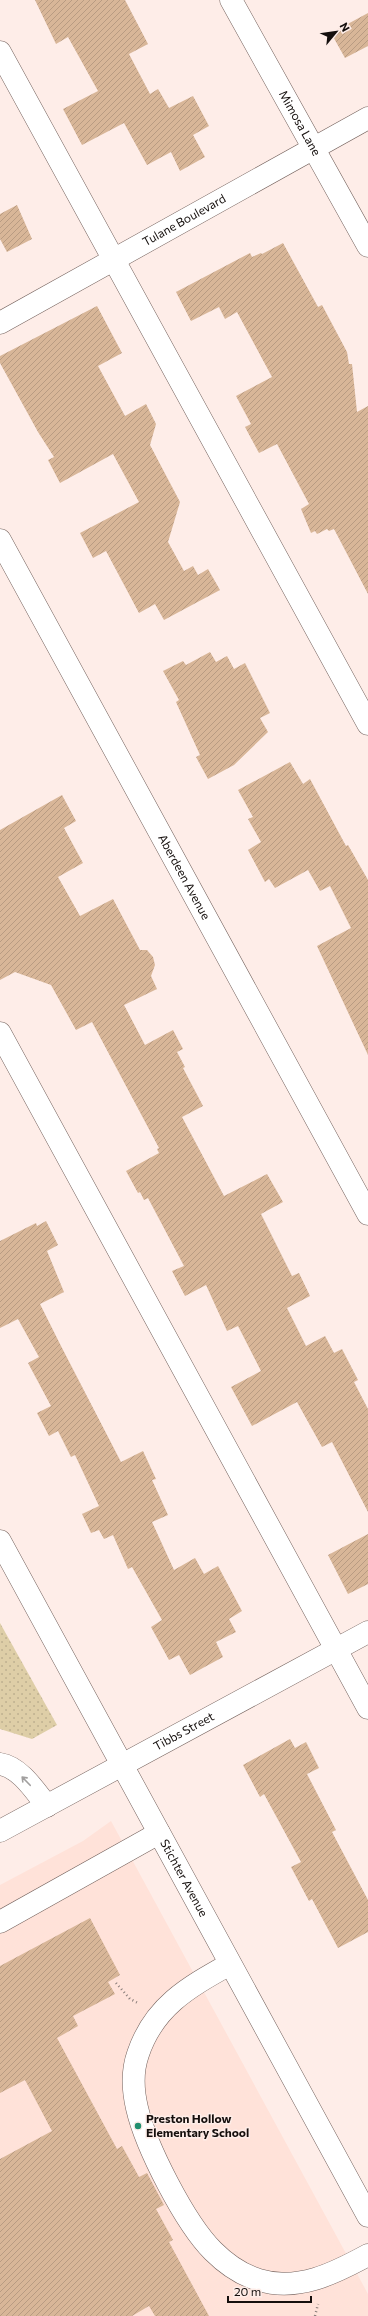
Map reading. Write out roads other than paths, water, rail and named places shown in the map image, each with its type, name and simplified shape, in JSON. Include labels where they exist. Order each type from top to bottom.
[{"type":"street","name":"Mimosa Lane","points":[[232,0],[368,246]]},
{"type":"street","points":[[0,52],[368,724]]},
{"type":"street","name":"Tulane Boulevard","points":[[0,323],[368,118]]},
{"type":"street","name":"Aberdeen Avenue","points":[[0,540],[368,1214]]},
{"type":"street","points":[[0,1033],[368,1708]]},
{"type":"street","name":"Stichter Avenue","points":[[0,1541],[368,2216]]},
{"type":"street","name":"Tibbs Street","points":[[0,1831],[368,1632]]},
{"type":"street","points":[[0,1764],[6,1765],[25,1779],[47,1806]]},
{"type":"street","points":[[0,1922],[159,1833]]},
{"type":"street","points":[[230,1964],[183,1991],[164,2008],[149,2030],[138,2055],[133,2080],[137,2107],[144,2131],[198,2234],[214,2252],[235,2269],[259,2280],[282,2284],[306,2282],[332,2273],[368,2255]]},
{"type":"place","name":"Preston Hollow Elementary School","points":[[138,2126]]}]
